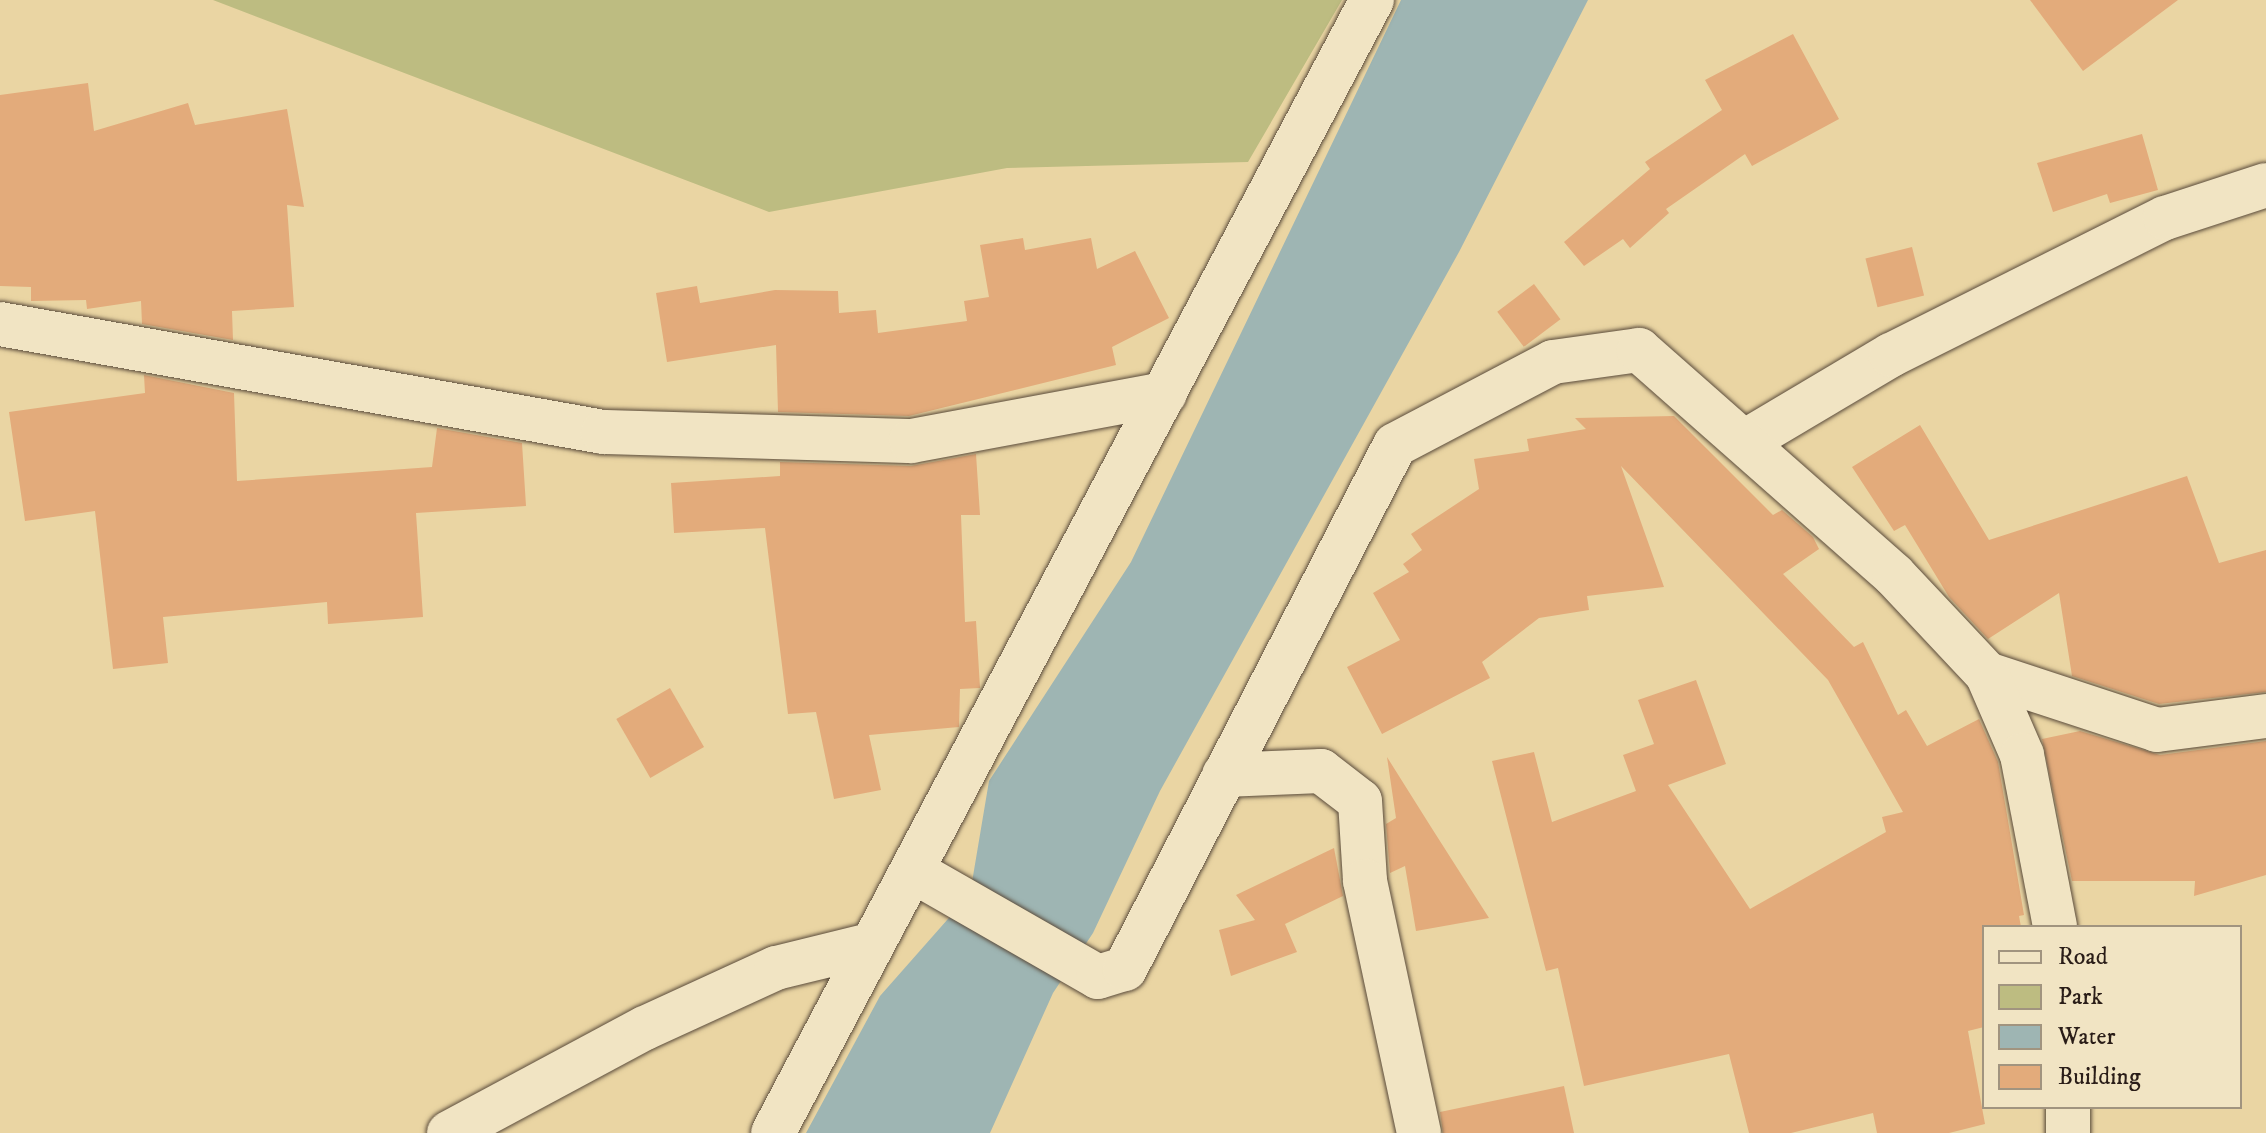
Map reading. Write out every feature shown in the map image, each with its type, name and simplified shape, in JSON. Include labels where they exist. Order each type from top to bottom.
[{"type":"street","points":[[773,1133],[866,946],[913,871],[1372,0]]},
{"type":"street","points":[[1746,441],[1891,355],[2165,218],[2266,185]]},
{"type":"street","points":[[0,324],[603,432],[911,441],[1165,394]]},
{"type":"street","points":[[913,871],[957,892],[1098,977],[1125,969],[1395,445],[1553,362],[1639,350],[1746,441],[1894,575],[1987,674],[2022,755],[2055,925]]},
{"type":"street","points":[[1987,674],[2157,730],[2266,716]]},
{"type":"street","points":[[1224,775],[1321,771],[1360,801],[1365,881],[1419,1133]]},
{"type":"street","points":[[449,1133],[645,1028],[776,968],[866,946]]},
{"type":"street","points":[[2068,1109],[2068,1133]]},
{"type":"green space","points":[[213,0],[1342,0],[1248,162],[1007,168],[769,212]]},
{"type":"water","points":[[1401,0],[1588,0],[1459,252],[1160,791],[1093,933],[1053,993],[990,1133],[806,1133],[880,996],[970,894],[989,781],[1131,562]]},
{"type":"building","points":[[2030,0],[2178,0],[2083,71]]},
{"type":"building","points":[[1793,34],[1839,119],[1752,166],[1745,154],[1666,209],[1669,213],[1630,248],[1623,239],[1584,266],[1564,242],[1650,169],[1645,162],[1722,110],[1705,80]]},
{"type":"building","points":[[88,83],[94,131],[188,103],[195,125],[287,109],[304,207],[287,205],[294,307],[232,311],[233,340],[142,324],[141,301],[87,309],[86,300],[31,301],[31,287],[0,286],[0,95]]},
{"type":"building","points":[[2142,134],[2158,190],[2110,203],[2107,194],[2053,212],[2037,163]]},
{"type":"building","points":[[1023,238],[1025,250],[1091,238],[1097,269],[1135,251],[1169,318],[1112,347],[1116,365],[909,416],[778,412],[776,345],[667,362],[656,293],[697,286],[700,303],[775,290],[838,291],[839,313],[876,310],[878,333],[967,321],[964,301],[989,297],[980,245]]},
{"type":"building","points":[[1912,247],[1924,296],[1878,307],[1865,259]]},
{"type":"building","points":[[1534,284],[1560,319],[1524,347],[1497,312]]},
{"type":"building","points":[[144,375],[234,393],[237,481],[432,467],[437,428],[522,443],[526,506],[416,513],[423,617],[328,624],[327,602],[163,617],[168,663],[113,669],[95,511],[25,521],[9,412],[145,393]]},
{"type":"building","points":[[1674,416],[1773,515],[1782,510],[1813,537],[1819,549],[1783,574],[1854,647],[1863,642],[1898,715],[1906,710],[1927,746],[1979,719],[1998,762],[2024,915],[2019,916],[2021,925],[1982,925],[1982,1028],[1968,1031],[1985,1124],[1949,1133],[1877,1133],[1873,1113],[1791,1133],[1749,1133],[1729,1054],[1584,1086],[1558,968],[1546,971],[1492,761],[1534,752],[1552,822],[1636,791],[1623,755],[1654,744],[1638,700],[1696,680],[1726,764],[1668,785],[1750,909],[1886,832],[1882,817],[1903,812],[1828,680],[1621,466],[1664,587],[1587,596],[1589,610],[1539,618],[1482,662],[1490,678],[1382,734],[1347,667],[1400,640],[1373,593],[1409,572],[1403,564],[1422,550],[1411,534],[1479,489],[1474,459],[1529,451],[1527,439],[1586,429],[1575,418]]},
{"type":"building","points":[[1920,425],[1989,540],[2187,476],[2219,563],[2266,550],[2266,692],[2159,704],[2072,676],[2059,593],[1988,639],[1949,597],[1905,525],[1894,531],[1852,467]]},
{"type":"building","points":[[976,454],[980,515],[961,515],[965,622],[976,621],[980,688],[960,689],[959,727],[869,735],[881,790],[834,799],[816,712],[788,714],[765,528],[674,533],[671,483],[780,476],[780,462],[911,466]]},
{"type":"building","points":[[670,688],[704,747],[650,778],[616,719]]},
{"type":"building","points":[[2080,731],[2160,755],[2266,741],[2266,875],[2194,896],[2195,881],[2072,881],[2042,739]]},
{"type":"building","points":[[1387,757],[1489,918],[1416,931],[1405,866],[1390,873],[1386,824],[1396,818]]},
{"type":"building","points":[[1334,848],[1343,896],[1285,924],[1297,952],[1231,976],[1219,930],[1255,920],[1236,895]]},
{"type":"building","points":[[1564,1086],[1574,1133],[1443,1133],[1440,1112]]}]
